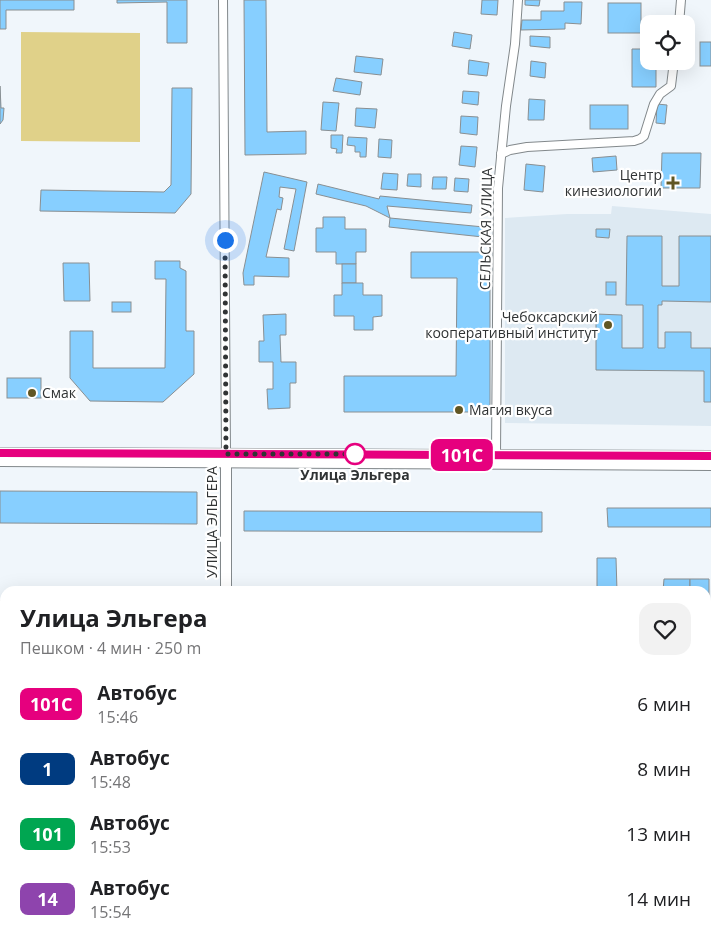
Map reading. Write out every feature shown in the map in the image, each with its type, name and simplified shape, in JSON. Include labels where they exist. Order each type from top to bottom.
[{"type":"main road","points":[[0,453],[226,458]]},
{"type":"main road","points":[[553,460],[711,456]]},
{"type":"main road","points":[[0,461],[226,458],[496,459],[711,465]]},
{"type":"main road","name":"УЛИЦА ЭЛЬГЕРА","points":[[226,458],[226,586]]},
{"type":"street","points":[[223,0],[226,458]]},
{"type":"street","name":"СЕЛЬСКАЯ УЛИЦА","points":[[496,459],[498,188],[518,0]]},
{"type":"street","points":[[679,15],[681,0]]},
{"type":"street","name":"СЕЛЬСКАЯ УЛИЦА","points":[[501,154],[510,150],[527,147],[640,139],[644,136],[654,104],[660,94],[670,86],[673,70]]},
{"type":"shaded area","points":[[21,32],[140,33],[140,142],[21,141]]},
{"type":"shaded area","name":"Чебоксарский кооперативный институт","points":[[612,206],[711,214],[711,426],[505,423],[505,218],[567,214],[611,214]]},
{"type":"building","points":[[0,0],[74,0],[74,10],[6,10],[6,29],[0,29]]},
{"type":"building","points":[[117,0],[187,0],[187,43],[167,43],[167,2],[117,3]]},
{"type":"building","points":[[244,0],[266,0],[267,132],[306,131],[306,154],[245,155]]},
{"type":"building","points":[[482,0],[498,0],[497,15],[481,14]]},
{"type":"building","points":[[525,0],[540,0],[539,6],[525,5]]},
{"type":"building","points":[[564,2],[582,2],[581,24],[565,23],[565,29],[521,30],[522,20],[541,20],[541,11],[564,11]]},
{"type":"building","points":[[608,3],[641,3],[640,33],[608,33]]},
{"type":"building","points":[[454,32],[472,35],[470,49],[452,46]]},
{"type":"building","points":[[530,36],[550,37],[550,48],[530,46]]},
{"type":"building","points":[[700,42],[711,42],[711,66],[700,66]]},
{"type":"building","points":[[632,49],[640,49],[640,70],[656,70],[656,87],[632,87]]},
{"type":"building","points":[[356,56],[383,59],[381,75],[354,72]]},
{"type":"building","points":[[469,60],[489,63],[487,76],[468,74]]},
{"type":"building","points":[[531,61],[546,63],[545,78],[530,76]]},
{"type":"building","points":[[336,78],[362,82],[360,95],[333,91]]},
{"type":"building","points":[[0,86],[1,108],[4,108],[3,120],[0,124]]},
{"type":"building","points":[[172,88],[192,88],[191,194],[175,213],[40,211],[41,190],[164,192],[171,185]]},
{"type":"building","points":[[463,91],[479,92],[478,105],[462,103]]},
{"type":"building","points":[[529,99],[545,100],[544,120],[528,120]]},
{"type":"building","points":[[323,102],[339,103],[336,131],[321,130]]},
{"type":"building","points":[[657,104],[667,105],[665,124],[656,123]]},
{"type":"building","points":[[590,105],[628,105],[628,129],[590,129]]},
{"type":"building","points":[[356,108],[377,109],[375,128],[355,126]]},
{"type":"building","points":[[461,116],[478,117],[477,135],[460,133]]},
{"type":"building","points":[[331,135],[343,135],[342,153],[336,153],[337,149],[331,148]]},
{"type":"building","points":[[348,137],[367,138],[366,157],[360,157],[360,152],[355,152],[355,146],[347,145]]},
{"type":"building","points":[[379,139],[392,140],[391,158],[378,157]]},
{"type":"building","points":[[461,146],[477,147],[475,167],[459,165]]},
{"type":"building","points":[[662,153],[701,153],[700,188],[661,188]]},
{"type":"building","points":[[616,156],[617,170],[593,172],[592,158]]},
{"type":"building","points":[[526,164],[545,166],[543,192],[524,190]]},
{"type":"building","points":[[264,172],[307,182],[294,251],[284,249],[296,189],[280,187],[279,197],[283,198],[281,210],[277,209],[266,257],[289,258],[289,277],[254,276],[254,285],[244,285],[243,273]]},
{"type":"building","points":[[383,173],[398,174],[397,190],[381,189]]},
{"type":"building","points":[[408,174],[421,174],[421,187],[407,186]]},
{"type":"building","points":[[433,177],[447,177],[446,189],[432,189]]},
{"type":"building","points":[[455,178],[469,179],[468,192],[454,191]]},
{"type":"building","points":[[318,184],[379,199],[380,196],[472,205],[471,213],[387,206],[390,218],[366,206],[316,194]]},
{"type":"building","points":[[323,217],[345,217],[345,229],[366,229],[366,252],[356,252],[356,264],[336,264],[336,252],[316,252],[316,228],[323,228]]},
{"type":"building","points":[[390,218],[484,227],[483,237],[389,227]]},
{"type":"building","points":[[596,229],[610,229],[609,238],[596,237]]},
{"type":"building","points":[[627,236],[662,236],[662,286],[679,286],[679,236],[711,236],[711,302],[662,301],[662,305],[658,305],[658,348],[665,348],[665,332],[691,332],[691,348],[711,348],[711,402],[704,402],[704,371],[596,370],[596,314],[622,315],[622,348],[643,348],[643,305],[626,305]]},
{"type":"building","points":[[411,252],[490,252],[490,412],[344,412],[344,376],[456,376],[457,278],[411,278]]},
{"type":"building","points":[[155,261],[180,261],[180,268],[186,271],[186,331],[194,331],[194,374],[163,402],[90,401],[70,378],[70,331],[93,331],[93,368],[165,368],[166,279],[155,279]]},
{"type":"building","points":[[63,263],[89,263],[90,301],[64,301]]},
{"type":"building","points":[[342,264],[356,264],[356,283],[342,283]]},
{"type":"building","points":[[606,282],[616,282],[616,295],[606,295]]},
{"type":"building","points":[[342,283],[363,283],[363,295],[382,295],[382,316],[373,317],[373,330],[354,330],[354,316],[334,316],[334,295],[342,295]]},
{"type":"building","points":[[112,302],[131,302],[131,312],[112,312]]},
{"type":"building","points":[[286,314],[286,335],[280,335],[281,362],[296,362],[296,383],[290,383],[290,408],[268,409],[267,389],[273,389],[273,362],[259,362],[259,341],[264,341],[263,315]]},
{"type":"building","points":[[7,378],[41,378],[41,398],[7,398]]},
{"type":"building","points":[[0,491],[197,492],[197,524],[0,523]]},
{"type":"building","points":[[607,508],[711,508],[711,527],[608,527]]},
{"type":"building","points":[[244,511],[542,512],[542,532],[244,531]]},
{"type":"building","points":[[597,558],[616,558],[617,586],[597,586]]},
{"type":"building","points":[[664,579],[690,579],[690,586],[663,586]]},
{"type":"building","points":[[690,579],[709,579],[709,586],[690,586]]},
{"type":"bus line","name":"101С","points":[[0,453],[711,456]]},
{"type":"place","name":"Центр кинезиологии","points":[[673,183]]},
{"type":"place","name":"Чебоксарский кооперативный институт","points":[[608,325]]},
{"type":"place","name":"Смак","points":[[32,393]]},
{"type":"place","name":"Магия вкуса","points":[[459,410]]},
{"type":"place","name":"Улица Эльгера","points":[[355,454]]},
{"type":"route","points":[[225,240],[226,454],[358,454],[355,454]]}]
